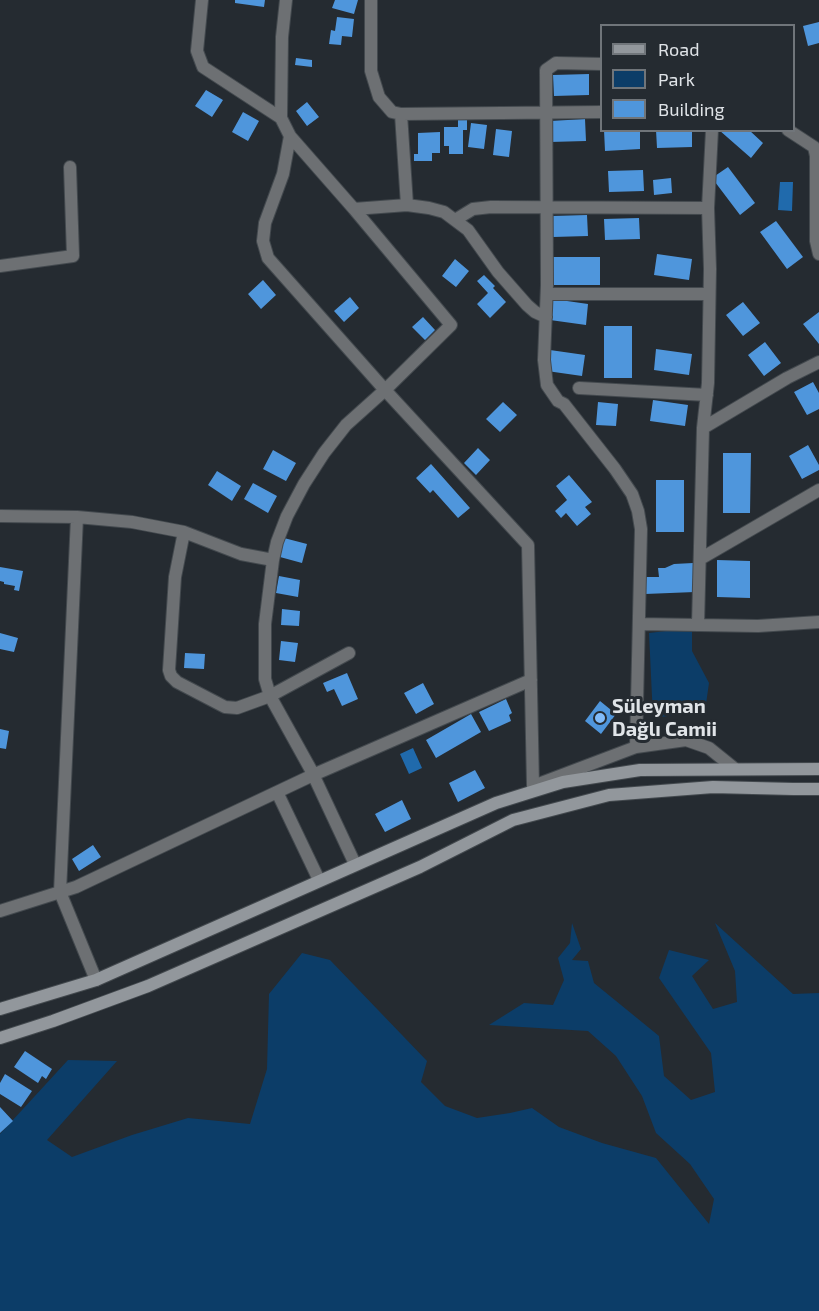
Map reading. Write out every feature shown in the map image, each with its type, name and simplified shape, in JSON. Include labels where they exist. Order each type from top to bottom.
[{"type":"main road","points":[[0,1010],[96,980],[496,802],[563,782],[640,770],[819,769]]},
{"type":"main road","points":[[0,1038],[148,986],[420,867],[513,820],[609,795],[713,787],[819,789]]},
{"type":"street","points":[[202,0],[197,51],[202,67],[281,118]]},
{"type":"street","points":[[286,0],[282,37],[281,118],[290,136],[451,325],[386,390],[346,425],[324,453],[304,484],[288,516],[277,542],[273,560],[265,624],[265,679],[270,696],[313,775],[356,864]]},
{"type":"street","points":[[371,0],[371,71],[380,97],[392,112],[401,114],[600,112]]},
{"type":"street","points":[[600,64],[556,63],[546,70],[547,294],[544,360],[547,385],[615,469],[632,494],[638,511],[641,529],[636,747]]},
{"type":"street","points":[[401,114],[407,205]]},
{"type":"street","points":[[698,625],[703,428],[707,395],[708,208],[712,132]]},
{"type":"street","points":[[793,132],[814,141],[816,241],[819,254]]},
{"type":"street","points":[[290,136],[283,174],[265,223],[263,241],[268,258],[528,545],[533,786]]},
{"type":"street","points":[[0,266],[73,256],[70,166]]},
{"type":"street","points":[[354,209],[407,205],[429,207],[444,212],[468,230],[498,272],[527,305],[546,317]]},
{"type":"street","points":[[455,220],[473,209],[491,207],[708,208]]},
{"type":"street","points":[[547,294],[709,294]]},
{"type":"street","points":[[703,428],[787,378],[819,362]]},
{"type":"street","points":[[579,388],[707,395]]},
{"type":"street","points":[[700,559],[819,490]]},
{"type":"street","points":[[0,516],[77,517],[132,522],[184,532],[241,554],[273,560]]},
{"type":"street","points":[[77,517],[60,892],[96,980]]},
{"type":"street","points":[[184,532],[175,577],[169,670],[177,682],[225,707],[237,708],[270,696],[349,653]]},
{"type":"street","points":[[639,624],[758,626],[819,622]]},
{"type":"street","points":[[0,911],[76,887],[313,775],[531,680]]},
{"type":"street","points":[[496,802],[636,747],[686,740],[709,748],[735,769]]},
{"type":"street","points":[[277,792],[319,880]]},
{"type":"green space","points":[[692,628],[692,651],[709,683],[705,711],[653,718],[649,633]]},
{"type":"green space","points":[[572,923],[581,949],[572,960],[588,961],[594,983],[659,1036],[664,1076],[691,1100],[715,1092],[711,1053],[659,978],[669,950],[709,960],[692,976],[713,1009],[737,1002],[735,971],[715,923],[793,994],[819,993],[819,1311],[0,1311],[0,1134],[68,1060],[117,1061],[47,1140],[72,1157],[188,1118],[250,1124],[267,1069],[269,994],[302,953],[330,960],[427,1061],[421,1082],[445,1106],[477,1118],[532,1108],[559,1127],[602,1143],[656,1158],[709,1224],[714,1199],[690,1164],[656,1133],[642,1096],[616,1056],[588,1031],[489,1025],[524,1003],[553,1005],[564,980],[558,958],[570,943]]},
{"type":"shaded area","points":[[780,182],[793,182],[792,211],[778,210]]},
{"type":"shaded area","points":[[413,748],[422,768],[409,774],[400,754]]},
{"type":"building","points":[[235,0],[265,0],[264,7],[235,3]]},
{"type":"building","points":[[335,0],[358,0],[354,14],[332,8]]},
{"type":"building","points":[[337,17],[354,19],[352,37],[342,36],[341,45],[329,44],[331,30],[335,31]]},
{"type":"building","points":[[819,22],[819,43],[808,46],[803,26]]},
{"type":"building","points":[[296,58],[312,60],[312,67],[295,65]]},
{"type":"building","points":[[589,74],[589,95],[554,96],[553,75]]},
{"type":"building","points":[[206,90],[223,100],[212,117],[195,106]]},
{"type":"building","points":[[307,102],[319,117],[307,126],[296,111]]},
{"type":"building","points":[[243,112],[259,121],[248,141],[232,132]]},
{"type":"building","points":[[585,119],[586,141],[550,142],[550,121]]},
{"type":"building","points":[[458,120],[467,120],[467,130],[463,130],[463,154],[449,154],[449,146],[444,146],[444,127],[458,127]]},
{"type":"building","points":[[471,123],[487,125],[484,149],[468,147]]},
{"type":"building","points":[[496,129],[512,131],[509,157],[493,155]]},
{"type":"building","points":[[440,132],[440,153],[432,153],[432,161],[414,161],[414,154],[418,154],[418,133]]},
{"type":"building","points":[[604,132],[640,132],[640,149],[605,151]]},
{"type":"building","points":[[656,132],[692,132],[692,147],[657,148]]},
{"type":"building","points":[[721,132],[751,132],[763,143],[751,158]]},
{"type":"building","points":[[728,167],[755,203],[740,215],[712,178]]},
{"type":"building","points":[[643,170],[644,191],[609,192],[608,171]]},
{"type":"building","points":[[671,178],[672,193],[654,195],[653,180]]},
{"type":"building","points":[[587,215],[588,236],[553,237],[552,216]]},
{"type":"building","points":[[639,218],[640,239],[605,240],[604,219]]},
{"type":"building","points":[[776,221],[803,257],[787,269],[760,232]]},
{"type":"building","points":[[657,254],[692,259],[689,280],[654,275]]},
{"type":"building","points":[[548,257],[600,257],[600,285],[548,285]]},
{"type":"building","points":[[455,259],[469,271],[456,287],[442,276]]},
{"type":"building","points":[[484,275],[506,302],[490,318],[477,304],[488,293],[477,281]]},
{"type":"building","points":[[263,280],[276,295],[261,309],[248,294]]},
{"type":"building","points":[[350,297],[359,308],[344,322],[334,311]]},
{"type":"building","points":[[553,299],[588,304],[586,325],[550,320]]},
{"type":"building","points":[[743,302],[760,323],[743,336],[726,315]]},
{"type":"building","points":[[819,312],[819,344],[803,324]]},
{"type":"building","points":[[423,317],[435,330],[425,340],[412,327]]},
{"type":"building","points":[[604,326],[632,326],[632,378],[604,378]]},
{"type":"building","points":[[765,342],[781,363],[764,376],[748,355]]},
{"type":"building","points":[[656,349],[692,354],[689,375],[654,370]]},
{"type":"building","points":[[550,350],[585,355],[582,376],[547,371]]},
{"type":"building","points":[[813,382],[819,393],[819,409],[807,415],[794,392]]},
{"type":"building","points":[[653,400],[688,405],[685,426],[650,421]]},
{"type":"building","points":[[503,402],[517,415],[500,432],[486,419]]},
{"type":"building","points":[[598,402],[618,404],[616,426],[596,425]]},
{"type":"building","points":[[808,445],[819,465],[819,470],[802,479],[789,456]]},
{"type":"building","points":[[478,448],[490,460],[476,475],[464,463]]},
{"type":"building","points":[[273,450],[296,463],[286,481],[263,469]]},
{"type":"building","points":[[723,453],[751,453],[750,513],[723,513]]},
{"type":"building","points":[[431,464],[470,508],[458,518],[433,490],[430,493],[416,478]]},
{"type":"building","points":[[217,471],[241,486],[232,501],[208,485]]},
{"type":"building","points":[[569,475],[592,502],[585,507],[591,514],[577,526],[566,513],[561,518],[555,511],[567,500],[556,486]]},
{"type":"building","points":[[656,480],[684,480],[684,532],[656,532]]},
{"type":"building","points":[[253,483],[277,496],[268,513],[244,499]]},
{"type":"building","points":[[284,538],[307,544],[302,563],[280,557]]},
{"type":"building","points":[[717,560],[750,561],[750,598],[717,597]]},
{"type":"building","points":[[693,563],[695,592],[645,594],[645,577],[659,577],[658,568]]},
{"type":"building","points":[[0,567],[23,571],[19,591],[14,590],[15,586],[0,581]]},
{"type":"building","points":[[279,576],[300,580],[298,597],[276,593]]},
{"type":"building","points":[[282,609],[300,611],[299,626],[281,625]]},
{"type":"building","points":[[0,633],[18,638],[14,652],[0,649]]},
{"type":"building","points":[[281,641],[298,643],[295,662],[279,660]]},
{"type":"building","points":[[185,653],[205,654],[204,669],[184,668]]},
{"type":"building","points":[[347,673],[358,699],[342,706],[334,689],[327,692],[323,683]]},
{"type":"building","points":[[423,683],[434,704],[416,714],[404,693]]},
{"type":"building","points":[[506,699],[512,713],[509,715],[511,721],[489,731],[479,712]]},
{"type":"building","name":"Süleyman Dağlı Camii","points":[[600,701],[616,714],[601,734],[585,721]]},
{"type":"building","points":[[471,714],[481,732],[436,758],[426,740]]},
{"type":"building","points":[[0,729],[9,731],[6,749],[0,748]]},
{"type":"building","points":[[475,770],[485,788],[458,802],[449,783]]},
{"type":"building","points":[[402,800],[411,819],[385,832],[375,814]]},
{"type":"building","points":[[93,845],[101,857],[79,871],[72,859]]},
{"type":"building","points":[[25,1051],[52,1069],[46,1079],[42,1076],[38,1083],[14,1067]]},
{"type":"building","points":[[5,1074],[32,1091],[21,1107],[0,1094],[0,1083]]},
{"type":"building","points":[[0,1107],[13,1121],[0,1133]]},
{"type":"place","name":"Süleyman Dağlı Camii","points":[[600,718]]}]
